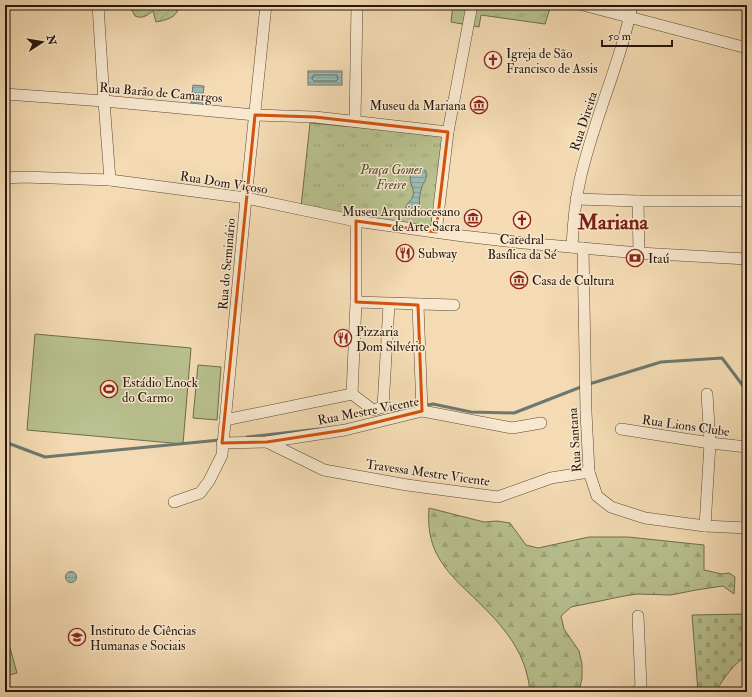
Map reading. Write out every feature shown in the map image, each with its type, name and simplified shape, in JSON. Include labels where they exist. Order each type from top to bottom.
[{"type":"street","points":[[98,5],[110,180]]},
{"type":"street","name":"Rua do Seminário","points":[[174,502],[200,493],[209,481],[222,455],[266,5]]},
{"type":"street","points":[[357,5],[355,121],[448,132]]},
{"type":"street","points":[[583,5],[747,48]]},
{"type":"street","name":"Rua Direita","points":[[577,248],[576,199],[587,154],[620,53],[632,5]]},
{"type":"street","points":[[436,232],[448,132],[471,8]]},
{"type":"street","name":"Rua Barão de Camargos","points":[[5,94],[104,101],[255,115],[315,117],[355,121]]},
{"type":"street","name":"Rua Dom Viçoso","points":[[5,178],[24,177],[110,180],[246,198],[356,221],[524,243],[747,259]]},
{"type":"street","points":[[576,199],[638,201],[747,201]]},
{"type":"street","points":[[638,201],[639,252]]},
{"type":"street","points":[[352,394],[356,302],[356,221]]},
{"type":"street","name":"Rua Santana","points":[[577,248],[585,372],[589,472],[597,496],[611,507],[644,518],[705,526],[747,528]]},
{"type":"street","points":[[356,302],[454,305]]},
{"type":"street","points":[[352,394],[373,410],[383,407],[389,304]]},
{"type":"street","points":[[418,305],[422,411]]},
{"type":"street","points":[[224,425],[352,394]]},
{"type":"street","points":[[705,526],[710,444],[707,394]]},
{"type":"street","name":"Rua Mestre Vicente","points":[[222,443],[267,442],[345,430],[422,411],[512,428],[541,422]]},
{"type":"street","name":"Rua Lions Clube","points":[[621,429],[710,444],[747,447]]},
{"type":"street","name":"Travessa Mestre Vicente","points":[[267,442],[324,470],[407,485],[498,497],[551,478],[589,472]]},
{"type":"street","points":[[636,692],[641,687],[638,616]]},
{"type":"highlighted area","points":[[255,115],[315,117],[448,132],[436,232],[356,221],[356,302],[418,305],[422,411],[345,430],[267,442],[222,443]]},
{"type":"green space","points":[[119,5],[179,5],[174,16],[156,22],[153,11],[144,16],[138,17],[135,16],[132,10]]},
{"type":"green space","points":[[453,5],[551,5],[545,24],[481,15],[479,27],[451,22]]},
{"type":"green space","name":"Praça Gomes Freire","points":[[310,123],[445,135],[430,232],[301,207]]},
{"type":"green space","name":"Estádio Enock do Carmo","points":[[35,334],[191,348],[183,444],[27,430]]},
{"type":"green space","points":[[198,365],[221,367],[217,420],[193,418]]},
{"type":"green space","points":[[429,508],[484,522],[497,521],[510,523],[526,545],[538,548],[589,537],[628,537],[704,545],[704,570],[722,574],[729,573],[735,577],[734,594],[723,586],[671,595],[637,594],[571,607],[561,616],[564,629],[579,651],[582,664],[582,678],[579,692],[530,692],[523,661],[509,636],[500,624],[453,577],[437,554],[432,543],[430,533]]},
{"type":"green space","points":[[747,614],[747,655],[729,672],[716,692],[698,692],[692,615]]},
{"type":"green space","points":[[5,630],[17,673],[5,676]]},
{"type":"water","points":[[308,71],[342,71],[342,85],[308,85]]},
{"type":"water","points":[[193,85],[204,86],[202,105],[191,104]]},
{"type":"water","points":[[418,169],[426,171],[426,178],[420,195],[420,211],[413,217],[406,211],[406,206],[413,196],[413,188],[410,179],[411,175]]},
{"type":"water","points":[[71,571],[75,573],[77,577],[75,581],[71,583],[67,581],[65,577],[67,573]]},
{"type":"waterway","points":[[391,414],[401,409],[433,404],[471,412],[514,413],[586,385],[661,362],[722,358],[747,391]]},
{"type":"waterway","points":[[247,437],[319,429]]},
{"type":"waterway","points":[[5,442],[45,457],[220,440]]},
{"type":"place","name":"Igreja de São Francisco de Assis","points":[[493,60]]},
{"type":"place","name":"Museu da Mariana","points":[[479,105]]},
{"type":"place","name":"Museu Arquidiocesano de Arte Sacra","points":[[473,218]]},
{"type":"place","name":"Catedral Basílica da Sé","points":[[522,220]]},
{"type":"place","name":"Subway","points":[[405,253]]},
{"type":"place","name":"Itaú","points":[[635,258]]},
{"type":"place","name":"Casa de Cultura","points":[[519,280]]},
{"type":"place","name":"Pizzaria Dom Silvério","points":[[343,338]]},
{"type":"place","name":"Estádio Enock do Carmo","points":[[109,389]]},
{"type":"place","name":"Instituto de Ciências Humanas e Sociais","points":[[77,637]]},
{"type":"district","name":"Mariana","points":[[613,222]]}]
